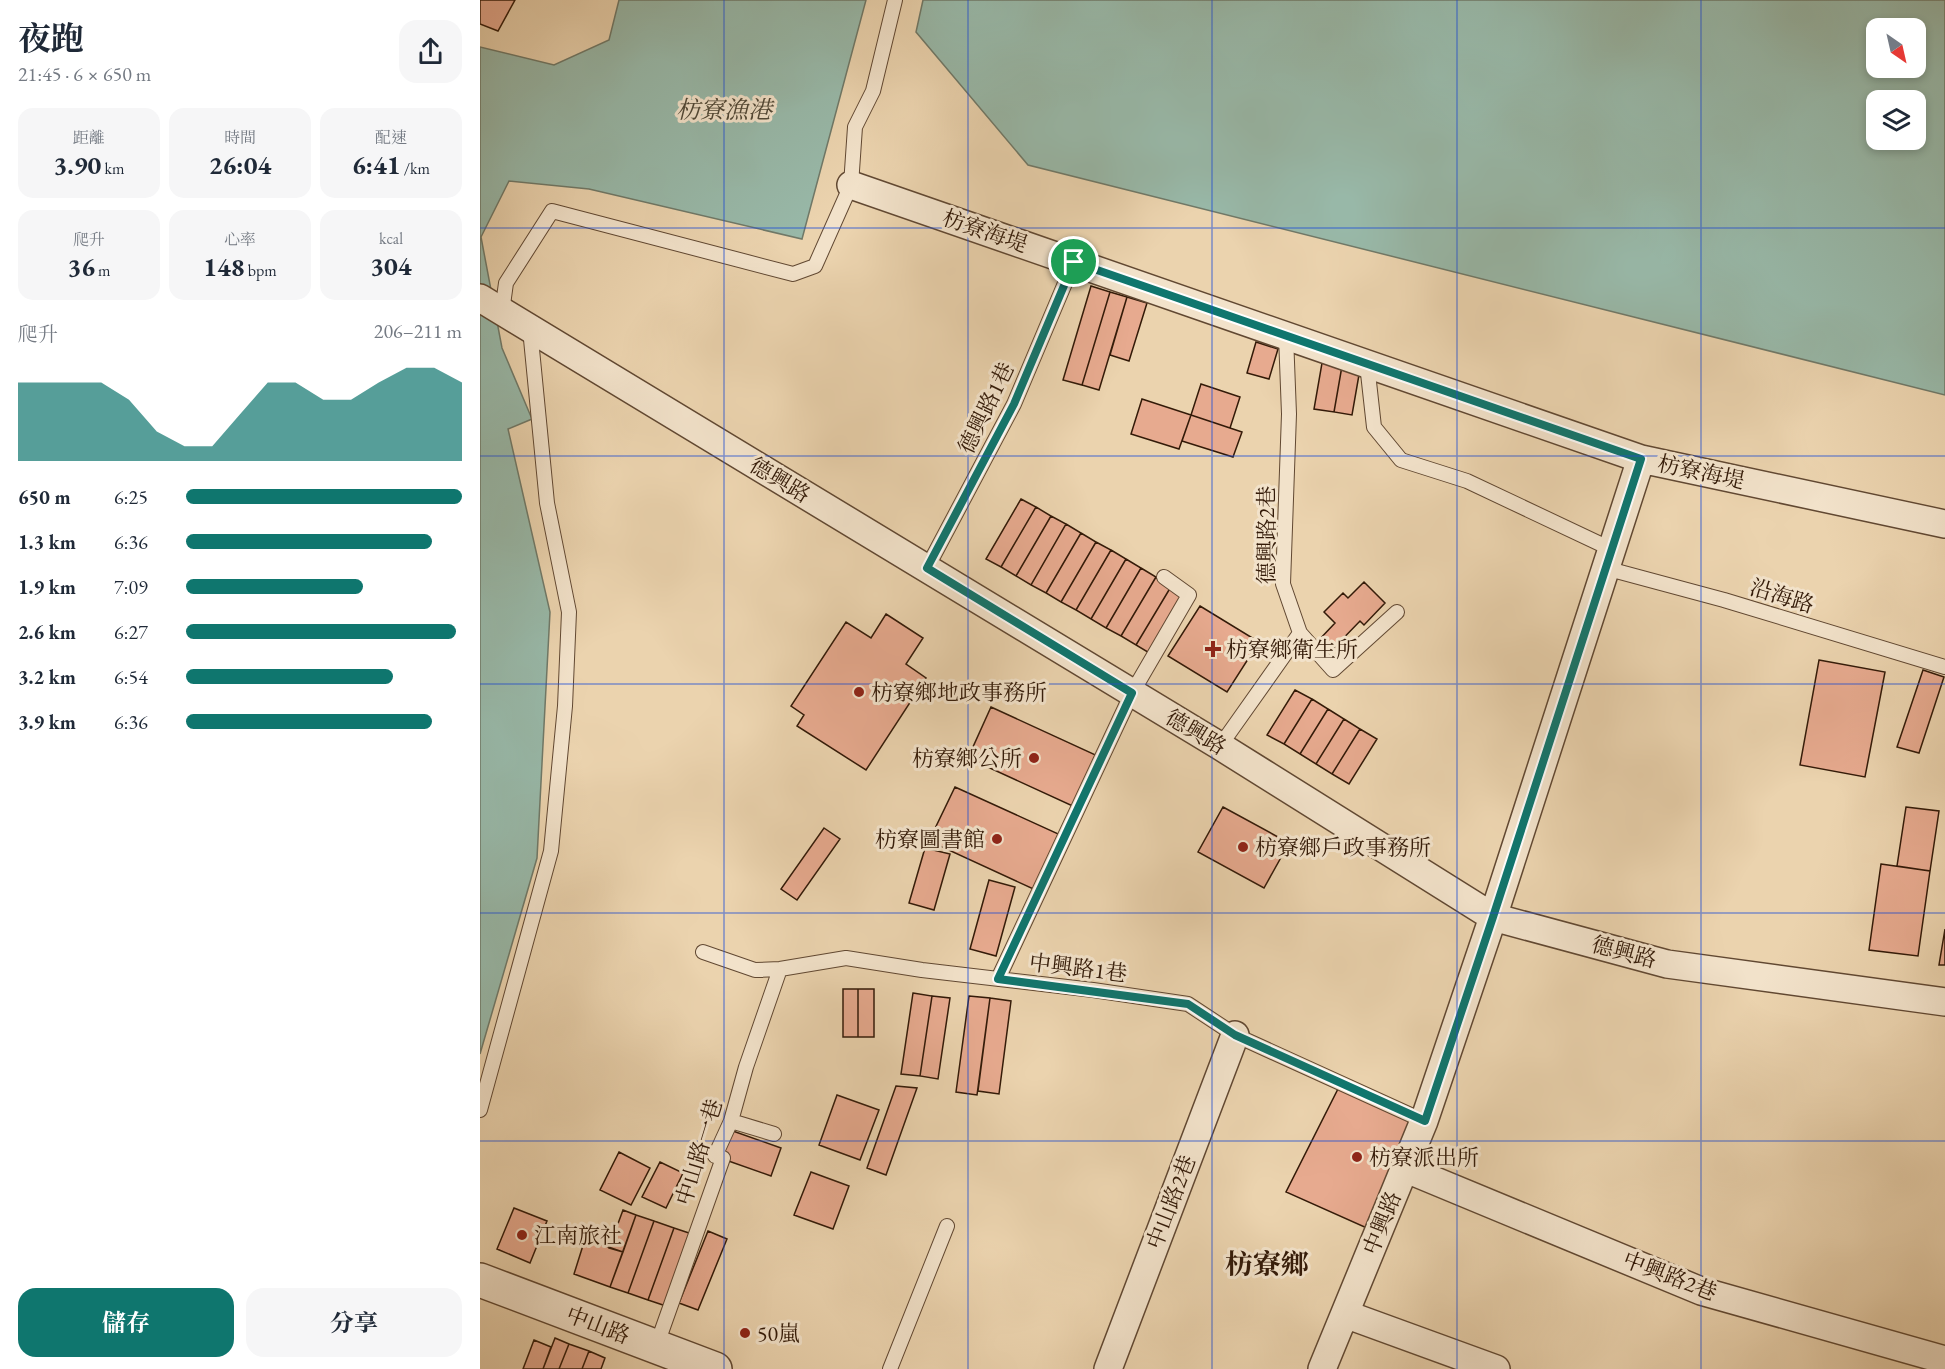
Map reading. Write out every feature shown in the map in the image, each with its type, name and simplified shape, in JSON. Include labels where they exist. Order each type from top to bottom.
[{"type":"street","name":"枋寮海堤","points":[[851,185],[1641,459],[1945,524]]},
{"type":"street","name":"德興路","points":[[491,305],[1220,746],[1493,917],[1667,964],[1945,1002]]},
{"type":"street","name":"中興路","points":[[1322,1369],[1425,1121],[1641,459]]},
{"type":"street","name":"中山路2巷","points":[[1108,1369],[1235,1035]]},
{"type":"street","name":"中興路2巷","points":[[1404,1168],[1701,1291],[1945,1360]]},
{"type":"street","name":"中山路","points":[[480,1280],[715,1369]]},
{"type":"street","points":[[1345,1314],[1496,1369]]},
{"type":"lane","points":[[491,305],[552,210],[793,274],[815,266],[851,185],[855,127],[873,91],[895,0]]},
{"type":"lane","name":"德興路1巷","points":[[927,568],[1014,404],[1074,262]]},
{"type":"lane","points":[[480,1110],[551,851],[565,706],[569,612],[547,503],[530,329]]},
{"type":"lane","name":"德興路2巷","points":[[1286,336],[1289,414],[1283,584],[1300,633],[1333,670],[1397,612]]},
{"type":"lane","name":"沿海路","points":[[1367,364],[1374,427],[1401,460],[1467,481],[1608,558],[1724,600],[1945,667]]},
{"type":"lane","points":[[998,979],[1132,693],[1189,595],[1164,577]]},
{"type":"lane","points":[[1220,746],[1300,633]]},
{"type":"lane","name":"中興路1巷","points":[[703,952],[755,970],[780,969],[846,958],[1188,1004],[1235,1035],[1425,1121]]},
{"type":"lane","name":"中山路一巷","points":[[656,1347],[723,1158],[715,1156],[731,1121],[746,1067],[780,969]]},
{"type":"lane","points":[[731,1121],[774,1134]]},
{"type":"lane","points":[[890,1369],[947,1226]]},
{"type":"water","name":"枋寮漁港","points":[[619,0],[866,0],[802,239],[589,189],[509,181],[481,237],[502,348],[532,419],[508,429],[550,612],[537,858],[480,1054],[480,47],[554,65],[609,40]]},
{"type":"water","points":[[923,0],[1945,0],[1945,395],[1028,165],[916,32]]},
{"type":"building","points":[[480,0],[515,0],[498,31],[480,24]]},
{"type":"building","points":[[1091,286],[1110,292],[1082,385],[1063,380]]},
{"type":"building","points":[[1110,292],[1127,297],[1099,390],[1082,385]]},
{"type":"building","points":[[1127,297],[1147,303],[1129,361],[1110,355]]},
{"type":"building","points":[[1256,342],[1278,349],[1269,379],[1247,373]]},
{"type":"building","points":[[1322,363],[1342,366],[1334,412],[1314,409]]},
{"type":"building","points":[[1342,366],[1360,369],[1352,415],[1334,412]]},
{"type":"building","points":[[1201,384],[1240,397],[1230,428],[1191,415]]},
{"type":"building","points":[[1142,399],[1191,415],[1179,449],[1131,434]]},
{"type":"building","points":[[1191,415],[1242,432],[1233,457],[1182,441]]},
{"type":"building","points":[[1021,499],[1036,507],[1001,567],[986,559]]},
{"type":"building","points":[[1036,507],[1051,516],[1016,576],[1001,567]]},
{"type":"building","points":[[1051,516],[1066,524],[1031,585],[1016,576]]},
{"type":"building","points":[[1066,524],[1081,533],[1046,593],[1031,585]]},
{"type":"building","points":[[1081,533],[1096,542],[1061,602],[1046,593]]},
{"type":"building","points":[[1096,542],[1111,550],[1076,610],[1061,602]]},
{"type":"building","points":[[1111,550],[1126,559],[1091,619],[1076,610]]},
{"type":"building","points":[[1126,559],[1141,568],[1106,628],[1091,619]]},
{"type":"building","points":[[1141,568],[1156,577],[1121,636],[1106,628]]},
{"type":"building","points":[[1156,577],[1172,585],[1136,645],[1121,636]]},
{"type":"building","points":[[1364,582],[1385,603],[1364,625],[1360,621],[1330,652],[1318,641],[1335,623],[1324,612],[1343,593],[1348,598]]},
{"type":"building","points":[[1172,585],[1186,594],[1151,654],[1136,645]]},
{"type":"building","name":"枋寮鄉衛生所","points":[[1200,606],[1259,642],[1227,692],[1168,656]]},
{"type":"building","name":"枋寮鄉地政事務所","points":[[886,614],[923,638],[906,664],[926,678],[866,770],[797,726],[804,715],[791,706],[846,622],[871,638]]},
{"type":"building","points":[[1819,660],[1885,672],[1865,777],[1800,765]]},
{"type":"building","points":[[1923,670],[1944,677],[1919,753],[1897,747]]},
{"type":"building","points":[[1295,690],[1312,699],[1284,744],[1267,735]]},
{"type":"building","points":[[1312,699],[1328,709],[1300,754],[1284,744]]},
{"type":"building","name":"枋寮鄉公所","points":[[991,707],[1100,757],[1077,808],[968,758]]},
{"type":"building","points":[[1328,709],[1344,719],[1316,764],[1300,754]]},
{"type":"building","points":[[1344,719],[1360,729],[1332,774],[1316,764]]},
{"type":"building","points":[[1360,729],[1377,739],[1349,784],[1332,774]]},
{"type":"building","name":"枋寮圖書館","points":[[955,787],[1065,837],[1040,892],[929,841]]},
{"type":"building","name":"枋寮鄉戶政事務所","points":[[1223,807],[1289,843],[1264,888],[1198,852]]},
{"type":"building","points":[[1906,807],[1939,811],[1930,871],[1897,866]]},
{"type":"building","points":[[824,828],[840,839],[797,900],[781,889]]},
{"type":"building","points":[[925,848],[950,854],[934,910],[909,903]]},
{"type":"building","points":[[1881,864],[1930,871],[1918,956],[1869,950]]},
{"type":"building","points":[[989,880],[1015,887],[996,956],[970,949]]},
{"type":"building","points":[[1945,929],[1945,965],[1939,965]]},
{"type":"building","points":[[843,989],[858,989],[858,1037],[843,1037]]},
{"type":"building","points":[[858,989],[874,989],[874,1037],[858,1037]]},
{"type":"building","points":[[913,993],[932,996],[920,1076],[901,1074]]},
{"type":"building","points":[[932,996],[950,998],[938,1079],[920,1076]]},
{"type":"building","points":[[969,996],[990,998],[977,1095],[956,1092]]},
{"type":"building","points":[[990,998],[1011,1001],[999,1094],[978,1091]]},
{"type":"building","name":"枋寮派出所","points":[[1341,1083],[1424,1121],[1378,1233],[1286,1192]]},
{"type":"building","points":[[896,1086],[917,1088],[886,1175],[867,1168]]},
{"type":"building","points":[[837,1095],[879,1110],[860,1160],[819,1145]]},
{"type":"building","points":[[730,1130],[781,1148],[771,1176],[720,1158]]},
{"type":"building","points":[[619,1152],[650,1168],[631,1205],[600,1190]]},
{"type":"building","points":[[660,1162],[683,1173],[666,1208],[642,1197]]},
{"type":"building","points":[[811,1172],[849,1186],[833,1229],[794,1215]]},
{"type":"building","name":"江南旅社","points":[[514,1208],[547,1221],[530,1263],[497,1249]]},
{"type":"building","points":[[623,1210],[636,1215],[623,1252],[609,1248]]},
{"type":"building","points":[[636,1215],[654,1221],[628,1293],[610,1287]]},
{"type":"building","points":[[654,1221],[674,1228],[648,1300],[628,1293]]},
{"type":"building","points":[[674,1228],[695,1235],[669,1307],[648,1300]]},
{"type":"building","points":[[708,1231],[727,1239],[698,1310],[679,1303]]},
{"type":"building","points":[[585,1239],[623,1252],[610,1287],[574,1274]]},
{"type":"building","points":[[555,1338],[569,1344],[559,1369],[543,1369]]},
{"type":"building","points":[[534,1340],[551,1347],[543,1369],[523,1369]]},
{"type":"building","points":[[569,1344],[589,1351],[582,1369],[559,1369]]},
{"type":"building","points":[[589,1351],[605,1358],[601,1369],[582,1369]]},
{"type":"place","name":"枋寮鄉衛生所","points":[[1213,649]]},
{"type":"place","name":"枋寮鄉地政事務所","points":[[859,692]]},
{"type":"place","name":"枋寮鄉公所","points":[[1034,758]]},
{"type":"place","name":"枋寮圖書館","points":[[997,839]]},
{"type":"place","name":"枋寮鄉戶政事務所","points":[[1243,847]]},
{"type":"place","name":"枋寮派出所","points":[[1357,1157]]},
{"type":"place","name":"江南旅社","points":[[522,1235]]},
{"type":"place","name":"50嵐","points":[[745,1333]]},
{"type":"district","name":"枋寮鄉","points":[[1267,1264]]},
{"type":"route","points":[[1074,262],[1641,459],[1425,1121],[1235,1035],[1188,1004],[998,979],[1132,693],[927,568],[1014,404],[1074,262]]}]
